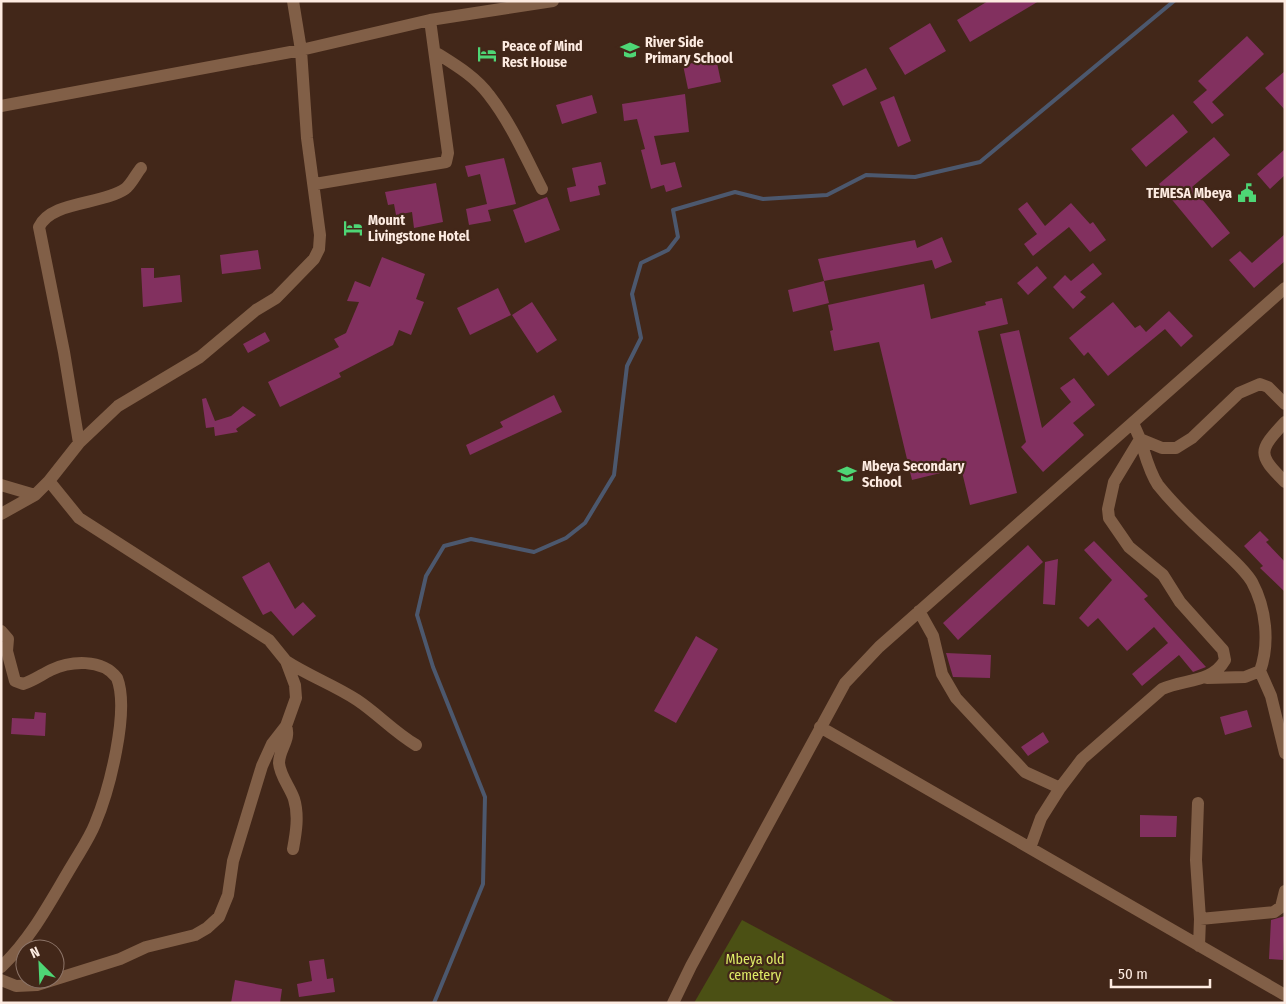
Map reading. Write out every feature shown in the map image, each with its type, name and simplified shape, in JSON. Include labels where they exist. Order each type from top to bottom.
[{"type":"street","points":[[1,514],[35,495],[49,481],[79,443],[118,406],[200,357],[292,283],[314,259],[320,235],[315,184],[307,138],[301,50],[293,1]]},
{"type":"street","points":[[1,106],[301,50],[430,20],[552,1]]},
{"type":"street","points":[[315,184],[446,162],[448,153],[430,20]]},
{"type":"street","points":[[435,52],[467,73],[489,94],[516,138],[542,189]]},
{"type":"street","points":[[79,443],[64,352],[39,227],[42,220],[56,211],[108,197],[126,189],[141,168]]},
{"type":"street","points":[[673,1003],[691,966],[845,683],[878,647],[1285,288]]},
{"type":"street","points":[[1140,438],[1162,448],[1176,448],[1192,438],[1239,393],[1260,384],[1268,387],[1285,404]]},
{"type":"street","points":[[1285,422],[1272,436],[1264,449],[1263,457],[1267,464],[1285,482]]},
{"type":"street","points":[[1133,423],[1158,484],[1199,528],[1233,559],[1252,582],[1260,604],[1265,635],[1266,654],[1260,671],[1271,696],[1285,753]]},
{"type":"street","points":[[1140,438],[1114,482],[1108,509],[1109,518],[1129,547],[1163,575],[1180,602],[1223,650],[1225,660],[1207,678]]},
{"type":"street","points":[[1,980],[16,986],[37,985],[120,959],[146,947],[195,934],[207,928],[219,917],[228,895],[233,861],[262,766],[272,744],[286,726],[296,698],[295,685],[286,662],[269,640],[249,625],[80,518],[49,481]]},
{"type":"street","points":[[1,485],[35,495]]},
{"type":"street","points":[[919,611],[933,636],[942,674],[956,698],[1024,772],[1060,788]]},
{"type":"street","points":[[1,631],[8,639],[7,651],[15,682],[22,684],[53,669],[79,664],[96,664],[116,678],[120,692],[121,720],[110,779],[95,824],[48,906],[18,951],[1,967]]},
{"type":"street","points":[[286,662],[310,676],[334,686],[360,702],[398,734],[416,745]]},
{"type":"street","points":[[1030,848],[1041,818],[1060,788],[1082,759],[1162,689],[1176,683],[1207,678],[1245,677],[1260,671]]},
{"type":"street","points":[[286,726],[288,736],[279,761],[281,771],[294,796],[297,816],[293,849]]},
{"type":"street","points":[[820,727],[1285,996]]},
{"type":"street","points":[[1198,803],[1196,879],[1200,919],[1199,946]]},
{"type":"street","points":[[1200,919],[1274,912],[1281,907],[1285,890]]},
{"type":"green space","name":"Mbeya old cemetery","points":[[742,920],[897,1003],[694,1003]]},
{"type":"building","points":[[988,1],[1039,1],[970,42],[957,20]]},
{"type":"building","points":[[930,23],[946,51],[905,75],[889,48]]},
{"type":"building","points":[[1247,36],[1264,54],[1212,102],[1224,115],[1212,124],[1193,102],[1207,90],[1198,81]]},
{"type":"building","points":[[716,58],[721,82],[688,89],[683,65]]},
{"type":"building","points":[[866,68],[877,89],[843,106],[832,85]]},
{"type":"building","points":[[1285,71],[1285,110],[1265,88]]},
{"type":"building","points":[[685,94],[689,132],[654,136],[661,165],[675,162],[682,187],[666,192],[664,185],[651,189],[641,150],[645,149],[637,119],[624,121],[622,104]]},
{"type":"building","points":[[592,95],[597,113],[562,124],[556,105]]},
{"type":"building","points":[[894,96],[911,141],[898,147],[880,102]]},
{"type":"building","points":[[1173,114],[1188,132],[1146,167],[1131,149]]},
{"type":"building","points":[[1214,137],[1230,155],[1192,187],[1230,233],[1212,248],[1159,184]]},
{"type":"building","points":[[1285,149],[1285,175],[1270,189],[1257,174]]},
{"type":"building","points":[[504,158],[516,204],[488,210],[491,221],[469,225],[466,209],[487,204],[480,174],[468,177],[465,166]]},
{"type":"building","points":[[601,162],[606,184],[598,186],[600,195],[570,202],[567,188],[576,186],[572,168]]},
{"type":"building","points":[[436,183],[443,222],[414,228],[412,212],[396,215],[394,204],[388,205],[385,192]]},
{"type":"building","points":[[547,197],[560,230],[525,243],[513,210]]},
{"type":"building","points":[[1027,202],[1045,226],[1071,203],[1090,224],[1093,222],[1106,240],[1090,252],[1069,227],[1033,256],[1024,244],[1037,234],[1018,209]]},
{"type":"building","points":[[1285,234],[1285,261],[1254,288],[1229,260],[1240,251],[1252,263]]},
{"type":"building","points":[[942,237],[952,262],[935,269],[932,260],[824,281],[818,259],[915,240],[917,248]]},
{"type":"building","points":[[258,250],[261,269],[222,274],[220,255]]},
{"type":"building","points":[[382,257],[425,274],[416,299],[424,302],[411,335],[399,330],[393,345],[339,373],[341,377],[280,407],[268,382],[339,347],[334,339],[346,333],[359,302],[347,301],[355,281],[370,287]]},
{"type":"building","points":[[1093,263],[1102,274],[1080,292],[1086,297],[1073,309],[1053,287],[1065,275],[1071,281]]},
{"type":"building","points":[[1037,266],[1047,278],[1028,295],[1017,283]]},
{"type":"building","points":[[141,268],[154,268],[154,278],[180,275],[182,302],[143,307]]},
{"type":"building","points":[[824,281],[829,303],[793,312],[788,290]]},
{"type":"building","points":[[924,284],[931,319],[986,305],[985,302],[1002,298],[1008,324],[978,331],[1017,493],[970,505],[961,468],[912,480],[879,342],[834,351],[830,331],[833,330],[828,305]]},
{"type":"building","points":[[498,288],[511,315],[470,335],[457,308]]},
{"type":"building","points":[[532,302],[557,340],[537,353],[512,315]]},
{"type":"building","points":[[1113,302],[1135,328],[1140,325],[1146,332],[1169,311],[1193,336],[1181,347],[1165,329],[1108,376],[1088,352],[1084,356],[1069,338]]},
{"type":"building","points":[[1019,330],[1042,428],[1071,402],[1060,388],[1074,378],[1095,405],[1073,423],[1084,435],[1043,472],[1021,447],[1026,442],[1000,334]]},
{"type":"building","points":[[265,332],[270,341],[248,353],[243,344]]},
{"type":"building","points":[[554,395],[562,412],[470,455],[466,445],[503,427],[500,422]]},
{"type":"building","points":[[206,398],[215,421],[231,416],[243,406],[256,415],[236,429],[238,432],[215,436],[214,427],[206,428],[202,399]]},
{"type":"building","points":[[1260,531],[1269,540],[1266,542],[1285,562],[1285,592],[1260,568],[1263,566],[1244,546]]},
{"type":"building","points":[[1094,541],[1148,596],[1144,599],[1206,667],[1193,672],[1179,655],[1142,686],[1132,674],[1168,643],[1154,627],[1127,651],[1098,618],[1088,627],[1079,618],[1112,580],[1084,550]]},
{"type":"building","points":[[1028,545],[1043,562],[958,640],[943,623]]},
{"type":"building","points":[[1058,559],[1055,605],[1043,604],[1045,562]]},
{"type":"building","points":[[269,562],[295,609],[303,602],[316,616],[293,636],[271,611],[263,615],[242,577]]},
{"type":"building","points":[[696,636],[718,649],[676,723],[654,711]]},
{"type":"building","points":[[946,653],[991,655],[990,678],[953,677]]},
{"type":"building","points":[[1247,710],[1252,727],[1225,735],[1220,717]]},
{"type":"building","points":[[35,712],[46,713],[45,736],[11,734],[12,718],[34,719]]},
{"type":"building","points":[[1043,732],[1049,742],[1028,756],[1021,747]]},
{"type":"building","points":[[1140,815],[1177,816],[1176,837],[1140,837]]},
{"type":"building","points":[[1285,916],[1283,960],[1269,959],[1271,920]]},
{"type":"building","points":[[324,959],[327,979],[333,978],[335,992],[299,997],[297,984],[312,981],[309,961]]},
{"type":"building","points":[[235,980],[282,989],[280,1003],[231,1003]]},
{"type":"waterway","points":[[434,1003],[483,884],[485,797],[433,667],[417,615],[426,576],[444,546],[471,539],[534,552],[566,538],[585,523],[614,475],[627,366],[641,338],[632,294],[641,263],[668,250],[678,237],[673,210],[735,192],[763,199],[827,195],[866,175],[915,177],[980,162],[1174,1]]},
{"type":"place","name":"River Side Primary School","points":[[630,50]]},
{"type":"place","name":"Peace of Mind Rest House","points":[[487,54]]},
{"type":"place","name":"TEMESA Mbeya","points":[[1247,193]]},
{"type":"place","name":"Mount Livingstone Hotel","points":[[353,228]]},
{"type":"place","name":"Mbeya Secondary School","points":[[847,474]]}]
